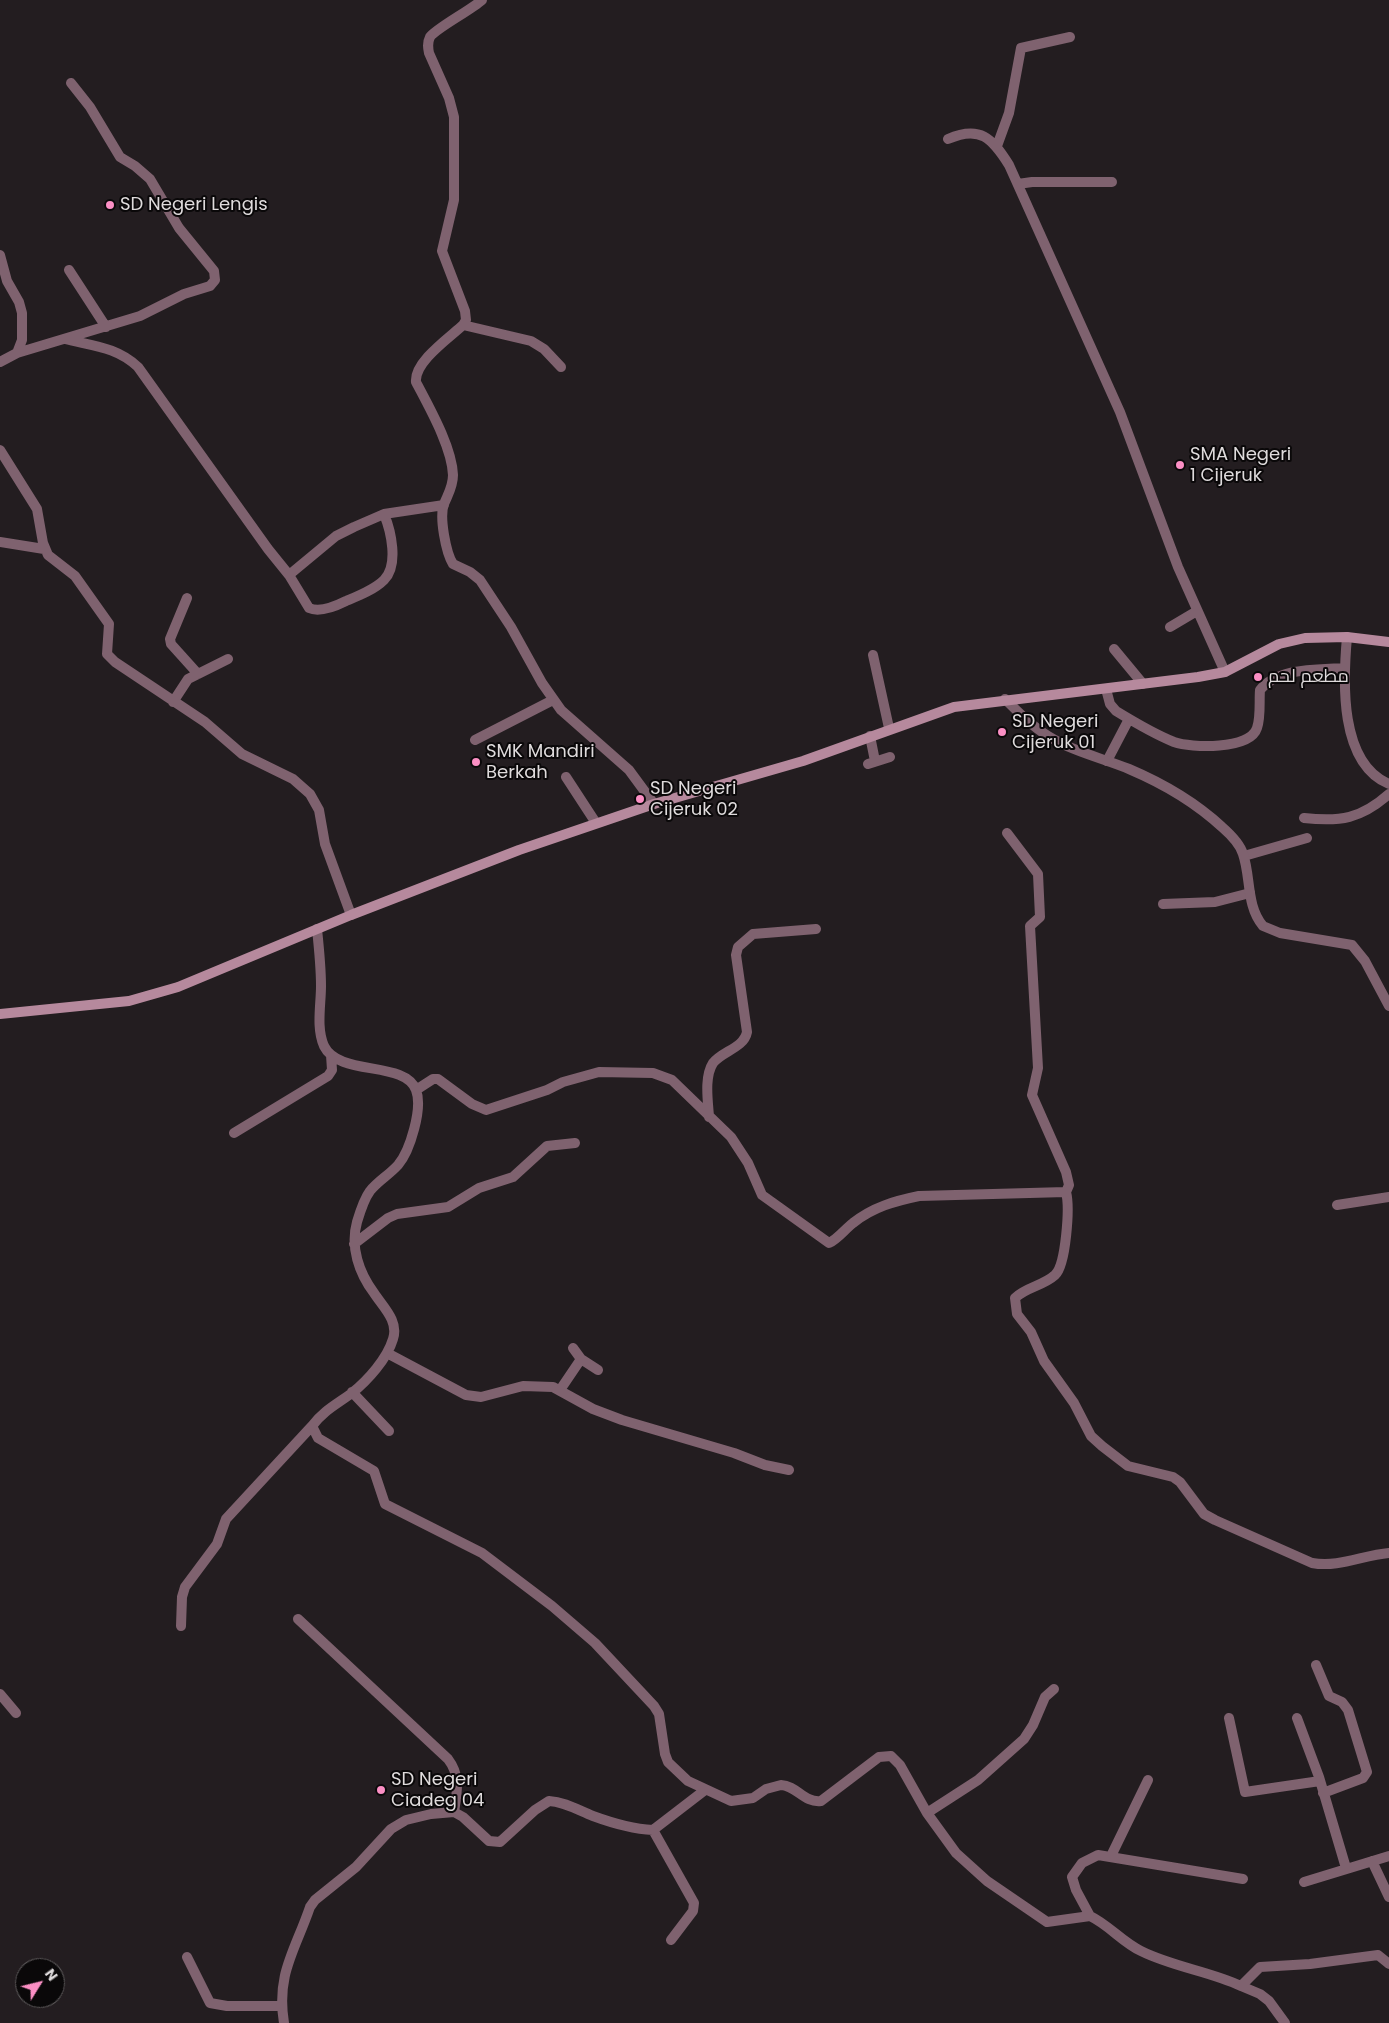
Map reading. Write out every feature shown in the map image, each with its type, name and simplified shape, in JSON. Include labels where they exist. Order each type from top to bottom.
[{"type":"main road","points":[[0,1014],[50,1010],[140,998],[178,987],[373,906],[596,823],[794,763],[889,728],[954,707],[1006,699],[1176,681],[1225,672],[1286,642],[1315,636],[1347,637],[1389,642]]},
{"type":"street","points":[[482,0],[466,13],[432,34],[428,45],[429,53],[449,98],[454,116],[454,200],[442,251],[466,311],[466,320],[463,325],[432,353],[415,375],[416,382],[441,437],[452,468],[452,483],[444,505],[446,545],[452,563],[470,572],[480,580],[553,700],[569,720],[629,770],[654,804]]},
{"type":"street","points":[[997,146],[1009,113],[1021,48],[1070,37]]},
{"type":"street","points":[[0,362],[17,353],[140,316],[184,294],[210,286],[216,276],[202,254],[179,228],[150,179],[120,157],[90,107],[71,83]]},
{"type":"street","points":[[948,139],[968,132],[976,133],[997,146],[1018,184],[1120,412],[1172,554],[1225,672]]},
{"type":"street","points":[[1018,184],[1032,182],[1112,182]]},
{"type":"street","points":[[0,254],[7,281],[19,302],[22,313],[22,340],[17,353]]},
{"type":"street","points":[[69,270],[106,327]]},
{"type":"street","points":[[463,325],[531,340],[544,349],[561,367]]},
{"type":"street","points":[[64,339],[113,350],[126,356],[138,367],[268,549],[289,575],[309,608],[313,610],[335,606],[365,593],[384,580],[389,572],[392,534],[384,514]]},
{"type":"street","points":[[0,450],[38,509],[44,549],[54,561],[69,570],[109,624],[107,654],[115,662],[177,695],[242,754],[293,779],[306,788],[319,810],[325,844],[351,915]]},
{"type":"street","points":[[289,575],[336,536],[384,514],[444,505]]},
{"type":"street","points":[[0,542],[44,549]]},
{"type":"street","points":[[186,598],[170,639],[171,644],[198,674]]},
{"type":"street","points":[[1170,627],[1197,611]]},
{"type":"street","points":[[1347,637],[1344,668],[1348,718],[1354,742],[1371,773],[1389,784]]},
{"type":"street","points":[[1114,649],[1143,684]]},
{"type":"street","points":[[873,655],[889,728]]},
{"type":"street","points":[[177,695],[188,679],[228,659]]},
{"type":"street","points":[[1106,689],[1112,708],[1128,719],[1174,742],[1185,745],[1232,745],[1248,739],[1257,728],[1260,690],[1270,680],[1310,670],[1344,668]]},
{"type":"street","points":[[1006,699],[1023,717],[1046,735],[1083,753],[1137,772],[1186,799],[1229,833],[1240,847],[1244,856],[1252,904],[1263,926],[1272,931],[1352,945],[1360,954],[1389,1006]]},
{"type":"street","points":[[475,740],[553,700]]},
{"type":"street","points":[[1107,761],[1128,719]]},
{"type":"street","points":[[870,736],[871,762],[890,757]]},
{"type":"street","points":[[566,777],[596,823]]},
{"type":"street","points":[[1304,818],[1329,821],[1352,818],[1378,804],[1389,794]]},
{"type":"street","points":[[1007,833],[1038,874],[1040,883],[1040,917],[1030,926],[1038,1068],[1032,1091],[1066,1172],[1069,1185],[1066,1192],[1068,1211],[1063,1257],[1058,1272],[1048,1280],[1020,1292],[1015,1298],[1017,1314],[1035,1340],[1044,1361],[1080,1412],[1090,1436],[1116,1459],[1128,1466],[1173,1477],[1180,1482],[1204,1514],[1238,1532],[1312,1563],[1324,1565],[1339,1564],[1389,1552]]},
{"type":"street","points":[[1244,856],[1307,838]]},
{"type":"street","points":[[1163,904],[1208,903],[1250,893]]},
{"type":"street","points":[[181,1626],[181,1607],[185,1587],[218,1544],[226,1519],[327,1409],[352,1392],[387,1353],[396,1330],[392,1319],[373,1292],[360,1264],[354,1244],[357,1223],[368,1193],[399,1163],[411,1140],[418,1108],[416,1090],[403,1077],[394,1073],[360,1066],[331,1055],[324,1046],[321,1034],[321,985],[317,929]]},
{"type":"street","points":[[709,1117],[708,1082],[712,1064],[746,1037],[736,955],[738,947],[753,934],[816,929]]},
{"type":"street","points":[[234,1133],[328,1076],[332,1070],[331,1055]]},
{"type":"street","points":[[416,1090],[433,1079],[438,1079],[472,1104],[486,1110],[547,1090],[563,1082],[599,1072],[653,1073],[672,1080],[731,1137],[741,1150],[762,1195],[829,1243],[868,1213],[882,1205],[905,1199],[919,1196],[1066,1192]]},
{"type":"street","points":[[354,1244],[388,1218],[397,1214],[448,1207],[479,1188],[513,1177],[547,1146],[575,1143]]},
{"type":"street","points":[[1338,1205],[1389,1197]]},
{"type":"street","points":[[573,1348],[581,1359],[598,1370]]},
{"type":"street","points":[[387,1353],[415,1370],[472,1397],[522,1386],[548,1386],[560,1390],[593,1409],[622,1420],[765,1465],[789,1470]]},
{"type":"street","points":[[560,1390],[581,1359]]},
{"type":"street","points":[[352,1392],[389,1431]]},
{"type":"street","points":[[312,1426],[318,1438],[374,1471],[385,1504],[470,1545],[552,1606],[584,1633],[654,1706],[662,1727],[665,1754],[673,1768],[688,1781],[731,1801],[753,1798],[766,1789],[788,1785],[806,1799],[821,1801],[879,1757],[891,1756],[900,1765],[927,1813],[946,1841],[968,1866],[1042,1920],[1052,1922],[1090,1916]]},
{"type":"street","points":[[298,1619],[454,1766],[458,1782],[454,1812]]},
{"type":"street","points":[[1316,1664],[1328,1696],[1342,1702],[1348,1710],[1367,1772],[1363,1778],[1323,1793]]},
{"type":"street","points":[[927,1813],[978,1780],[1024,1739],[1033,1725],[1045,1697],[1054,1689]]},
{"type":"street","points":[[0,1694],[16,1713]]},
{"type":"street","points":[[1229,1718],[1245,1792],[1320,1781]]},
{"type":"street","points":[[1297,1718],[1320,1781],[1346,1868]]},
{"type":"street","points":[[1111,1856],[1148,1780]]},
{"type":"street","points":[[284,2023],[282,2006],[283,1980],[286,1967],[310,1907],[315,1900],[356,1867],[397,1824],[431,1814],[454,1812],[463,1817],[489,1841],[500,1842],[535,1810],[549,1801],[566,1804],[591,1815],[635,1829],[653,1830],[705,1790]]},
{"type":"street","points":[[653,1830],[694,1903],[693,1911],[671,1940]]},
{"type":"street","points":[[1243,1879],[1098,1855],[1082,1863],[1072,1877],[1076,1890],[1090,1916],[1143,1952],[1186,1969],[1209,1973],[1260,1994],[1269,2001],[1285,2023]]},
{"type":"street","points":[[1304,1882],[1389,1856]]},
{"type":"street","points":[[1372,1861],[1389,1897]]},
{"type":"street","points":[[1240,1986],[1260,1967],[1310,1964],[1385,1953],[1389,1964]]},
{"type":"street","points":[[187,1957],[210,2003],[227,2006],[282,2006]]},
{"type":"place","name":"SD Negeri Lengis","points":[[110,205]]},
{"type":"place","name":"SMA Negeri 1 Cijeruk","points":[[1180,465]]},
{"type":"place","name":"مطعم لحم","points":[[1258,677]]},
{"type":"place","name":"SD Negeri Cijeruk 01","points":[[1002,732]]},
{"type":"place","name":"SMK Mandiri Berkah","points":[[476,762]]},
{"type":"place","name":"SD Negeri Cijeruk 02","points":[[640,799]]},
{"type":"place","name":"SD Negeri Ciadeg 04","points":[[381,1790]]}]
